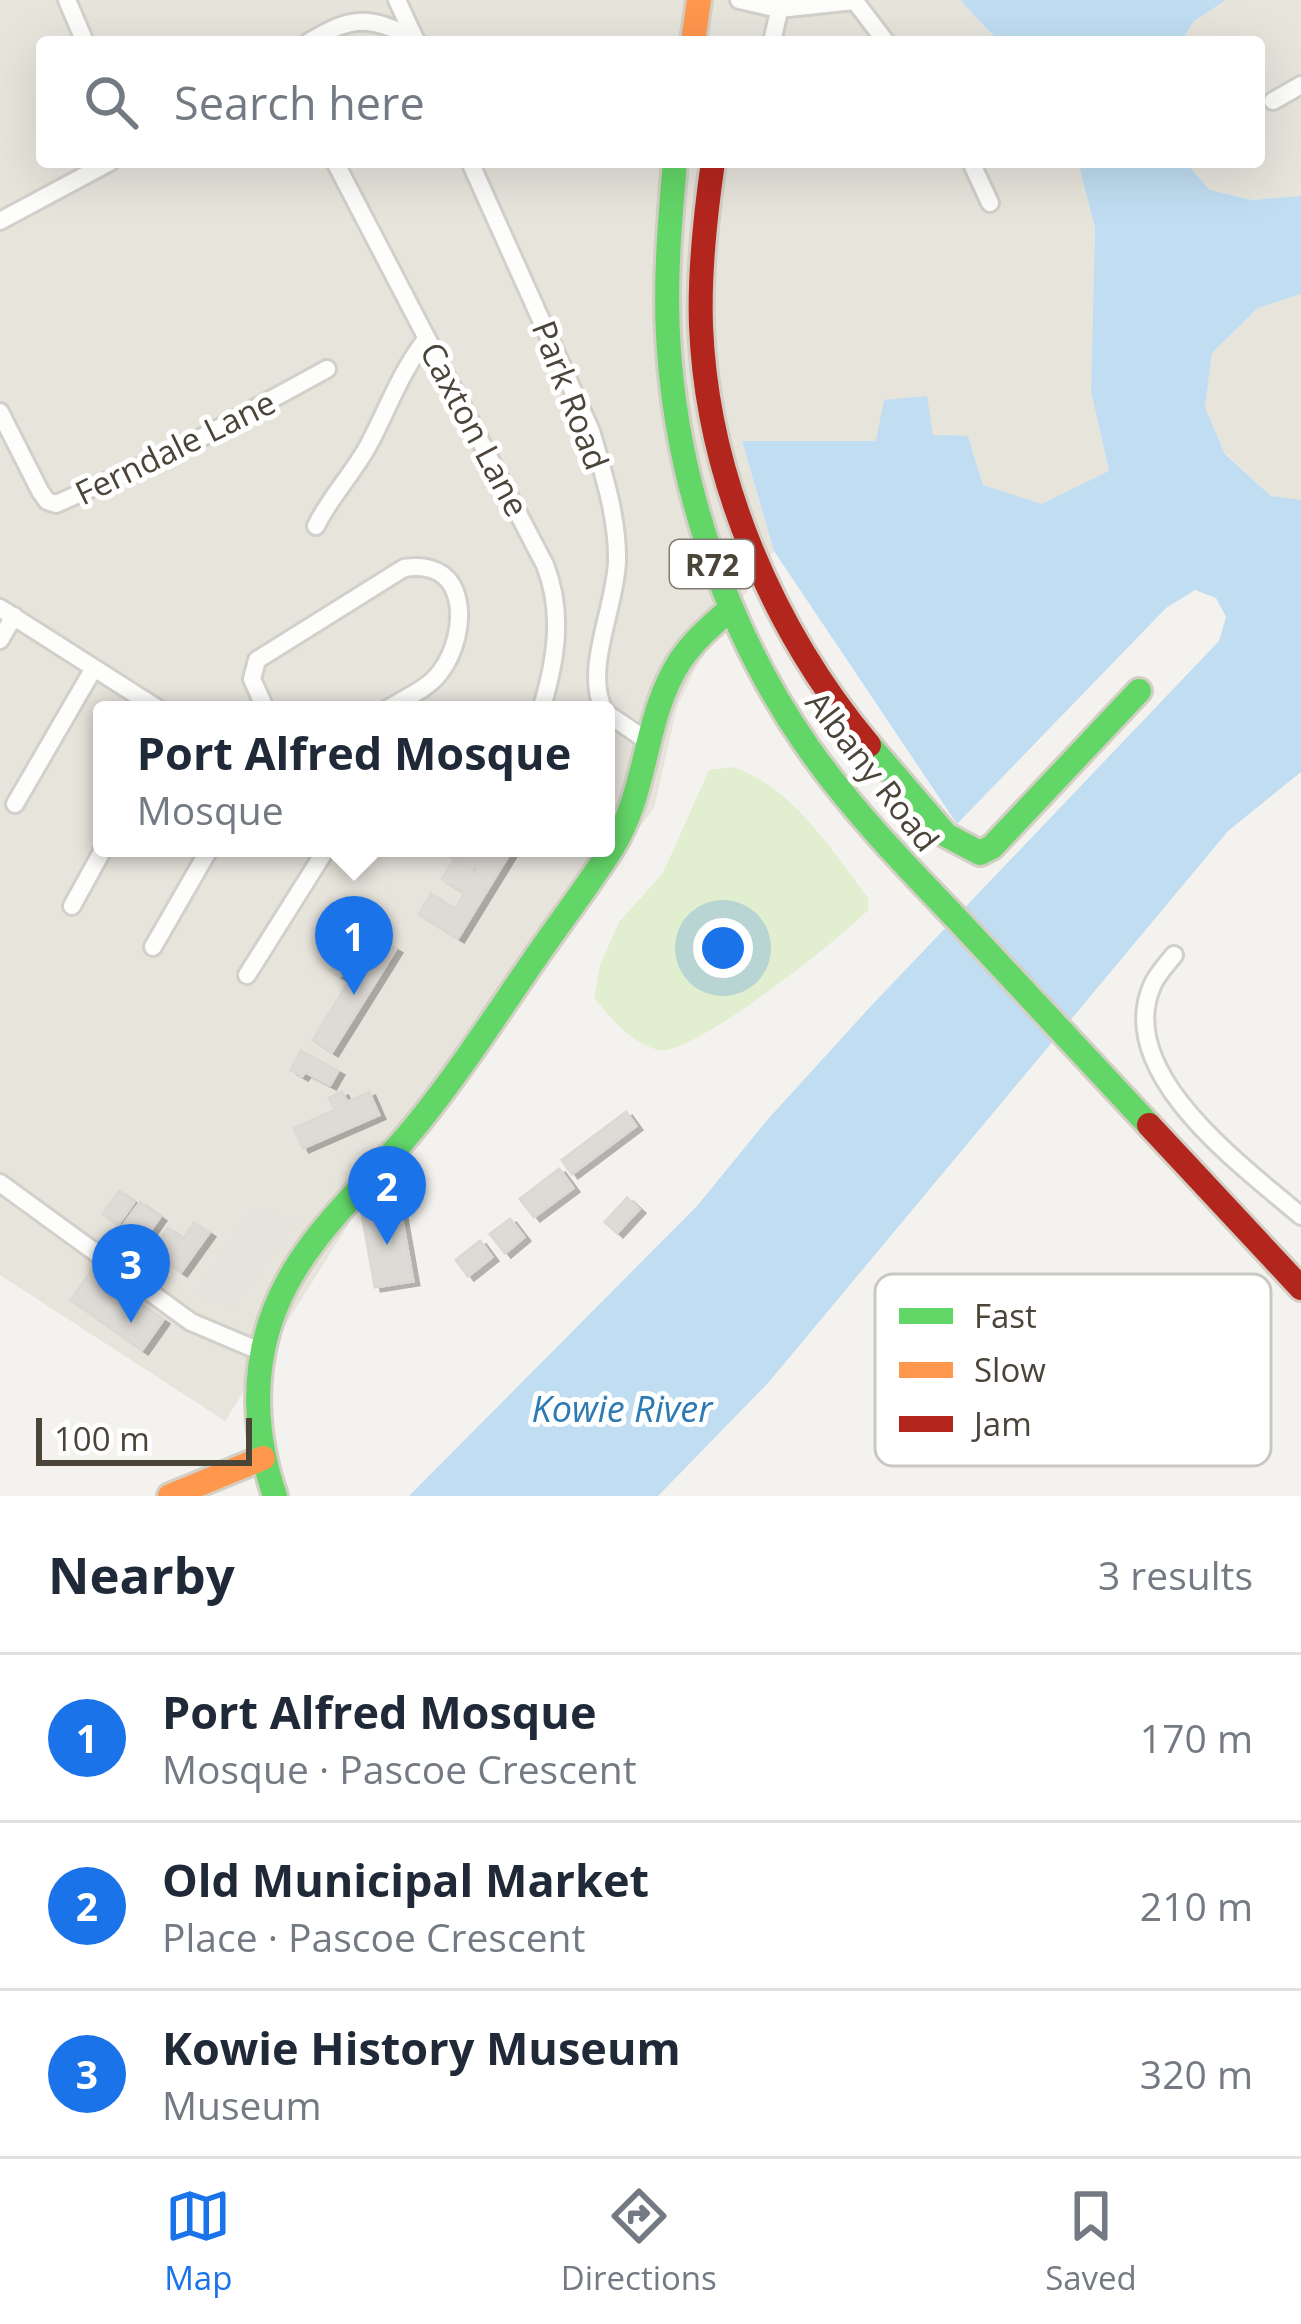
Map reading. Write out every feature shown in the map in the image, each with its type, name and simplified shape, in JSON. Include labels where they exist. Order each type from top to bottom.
[{"type":"street","points":[[67,0],[82,36]]},
{"type":"street","points":[[324,36],[354,19],[363,0]]},
{"type":"street","points":[[397,0],[414,36]]},
{"type":"street","points":[[693,36],[699,0]]},
{"type":"street","points":[[739,0],[780,4],[854,0],[881,36]]},
{"type":"street","points":[[773,36],[780,4]]},
{"type":"street","points":[[354,19],[376,22],[407,36]]},
{"type":"street","points":[[1273,101],[1301,85]]},
{"type":"street","points":[[1,217],[98,168]]},
{"type":"street","name":"Caxton Lane","points":[[338,168],[556,593],[559,620],[543,701]]},
{"type":"street","name":"Park Road","points":[[473,168],[591,431],[603,472],[617,559],[596,682],[599,701]]},
{"type":"street","name":"Albany Road","points":[[674,168],[666,247],[670,371],[696,515],[730,609],[778,704],[811,756],[937,901],[1301,1288]]},
{"type":"street","points":[[712,168],[704,230],[703,320],[707,381],[721,455],[742,526],[778,614],[833,704],[930,815],[960,845],[980,853],[992,847],[1139,691]]},
{"type":"street","points":[[974,168],[990,203]]},
{"type":"street","points":[[316,526],[332,494],[368,446],[395,386],[427,338]]},
{"type":"street","name":"Ferndale Lane","points":[[0,412],[40,490],[47,501],[56,504],[186,446],[327,370]]},
{"type":"street","points":[[262,701],[252,680],[257,660],[404,568],[425,569],[438,574],[456,592],[461,621],[437,677],[400,701]]},
{"type":"street","points":[[615,840],[626,824],[674,669],[730,609]]},
{"type":"street","points":[[0,640],[7,612],[146,701]]},
{"type":"street","points":[[15,804],[94,668]]},
{"type":"street","name":"Park Road","points":[[615,719],[652,744]]},
{"type":"street","points":[[72,905],[99,857]]},
{"type":"street","points":[[153,947],[205,857]]},
{"type":"street","points":[[247,976],[321,857]]},
{"type":"street","points":[[274,1496],[263,1458],[258,1406],[262,1352],[274,1309],[302,1255],[427,1111],[603,857]]},
{"type":"street","points":[[1174,955],[1150,989],[1148,1047],[1156,1069],[1202,1128],[1301,1216]]},
{"type":"street","points":[[0,1183],[191,1322],[262,1352]]},
{"type":"street","points":[[170,1496],[263,1458]]},
{"type":"shaded area","points":[[0,0],[960,0],[993,36],[36,36],[36,168],[1080,168],[1095,228],[1091,392],[1109,472],[1042,505],[983,485],[968,436],[933,436],[926,396],[876,441],[742,441],[774,551],[697,665],[677,707],[654,808],[360,1206],[225,1421],[0,1275]]},
{"type":"shaded area","points":[[1226,0],[1301,0],[1301,196],[1252,200],[1210,190],[1190,168],[1265,168],[1265,36],[1185,36],[1194,21]]},
{"type":"shaded area","points":[[1301,294],[1301,500],[1271,496],[1225,453],[1205,407],[1212,353],[1258,308]]},
{"type":"shaded area","points":[[252,1209],[298,1220],[234,1307],[194,1295]]},
{"type":"green space","points":[[734,767],[775,790],[810,822],[868,898],[868,910],[733,1016],[676,1047],[659,1050],[631,1036],[594,998],[600,965],[619,922],[663,873],[709,770]]},
{"type":"water","points":[[960,0],[1226,0],[1194,21],[1185,36],[993,36]]},
{"type":"water","name":"Kowie River","points":[[1080,168],[1190,168],[1210,190],[1252,200],[1301,196],[1301,294],[1258,308],[1212,353],[1205,407],[1225,454],[1271,496],[1301,500],[1301,772],[1228,831],[768,1383],[658,1496],[409,1496],[697,1206],[871,1006],[1219,641],[1226,617],[1216,598],[1195,590],[1166,608],[957,824],[774,551],[742,441],[876,441],[884,400],[927,396],[933,435],[968,436],[983,485],[1042,504],[1109,471],[1091,392],[1095,228]]},
{"type":"building","points":[[451,857],[508,857],[458,938],[419,914],[431,894],[455,909],[465,893],[442,879],[454,860],[475,873],[478,868],[472,870]]},
{"type":"building","points":[[376,937],[396,949],[332,1052],[313,1040]]},
{"type":"building","points":[[341,952],[352,958],[340,976],[330,970]]},
{"type":"building","points":[[301,1051],[338,1071],[330,1085],[291,1070]]},
{"type":"building","points":[[342,1092],[347,1102],[369,1092],[379,1115],[303,1148],[294,1128],[335,1110],[329,1098]]},
{"type":"building","points":[[626,1112],[636,1126],[572,1174],[562,1160]]},
{"type":"building","points":[[559,1169],[573,1188],[534,1217],[520,1199]]},
{"type":"building","points":[[119,1191],[134,1202],[118,1225],[103,1214]]},
{"type":"building","points":[[627,1198],[639,1209],[617,1233],[605,1222]]},
{"type":"building","points":[[140,1202],[160,1217],[143,1241],[122,1227]]},
{"type":"building","points":[[399,1202],[413,1281],[375,1287],[361,1209]]},
{"type":"building","points":[[510,1219],[524,1237],[505,1253],[490,1234]]},
{"type":"building","points":[[194,1223],[209,1233],[181,1272],[152,1252],[168,1228],[183,1239]]},
{"type":"building","points":[[480,1241],[492,1257],[468,1276],[456,1260]]},
{"type":"building","points":[[91,1271],[163,1320],[142,1350],[71,1300]]},
{"type":"traffic: fast","points":[[675,168],[668,335],[681,443],[709,550],[752,652],[807,746],[860,814],[1149,1125]]},
{"type":"traffic: fast","points":[[615,841],[633,802],[668,683],[691,647],[730,609]]},
{"type":"traffic: fast","points":[[869,745],[946,835],[980,853],[992,847],[1139,691]]},
{"type":"traffic: fast","points":[[275,1496],[259,1426],[259,1379],[267,1332],[287,1282],[320,1234],[448,1083],[606,857]]},
{"type":"traffic: slow","points":[[694,36],[699,0]]},
{"type":"traffic: slow","points":[[170,1496],[263,1458]]},
{"type":"traffic: jam","points":[[712,168],[703,244],[701,326],[706,383],[731,495],[775,602],[834,700],[869,745]]},
{"type":"traffic: jam","points":[[1149,1125],[1301,1288]]},
{"type":"place","name":"Port Alfred Mosque","points":[[354,995]]},
{"type":"place","name":"Old Municipal Market","points":[[387,1245]]},
{"type":"place","name":"Kowie History Museum","points":[[131,1323]]}]
